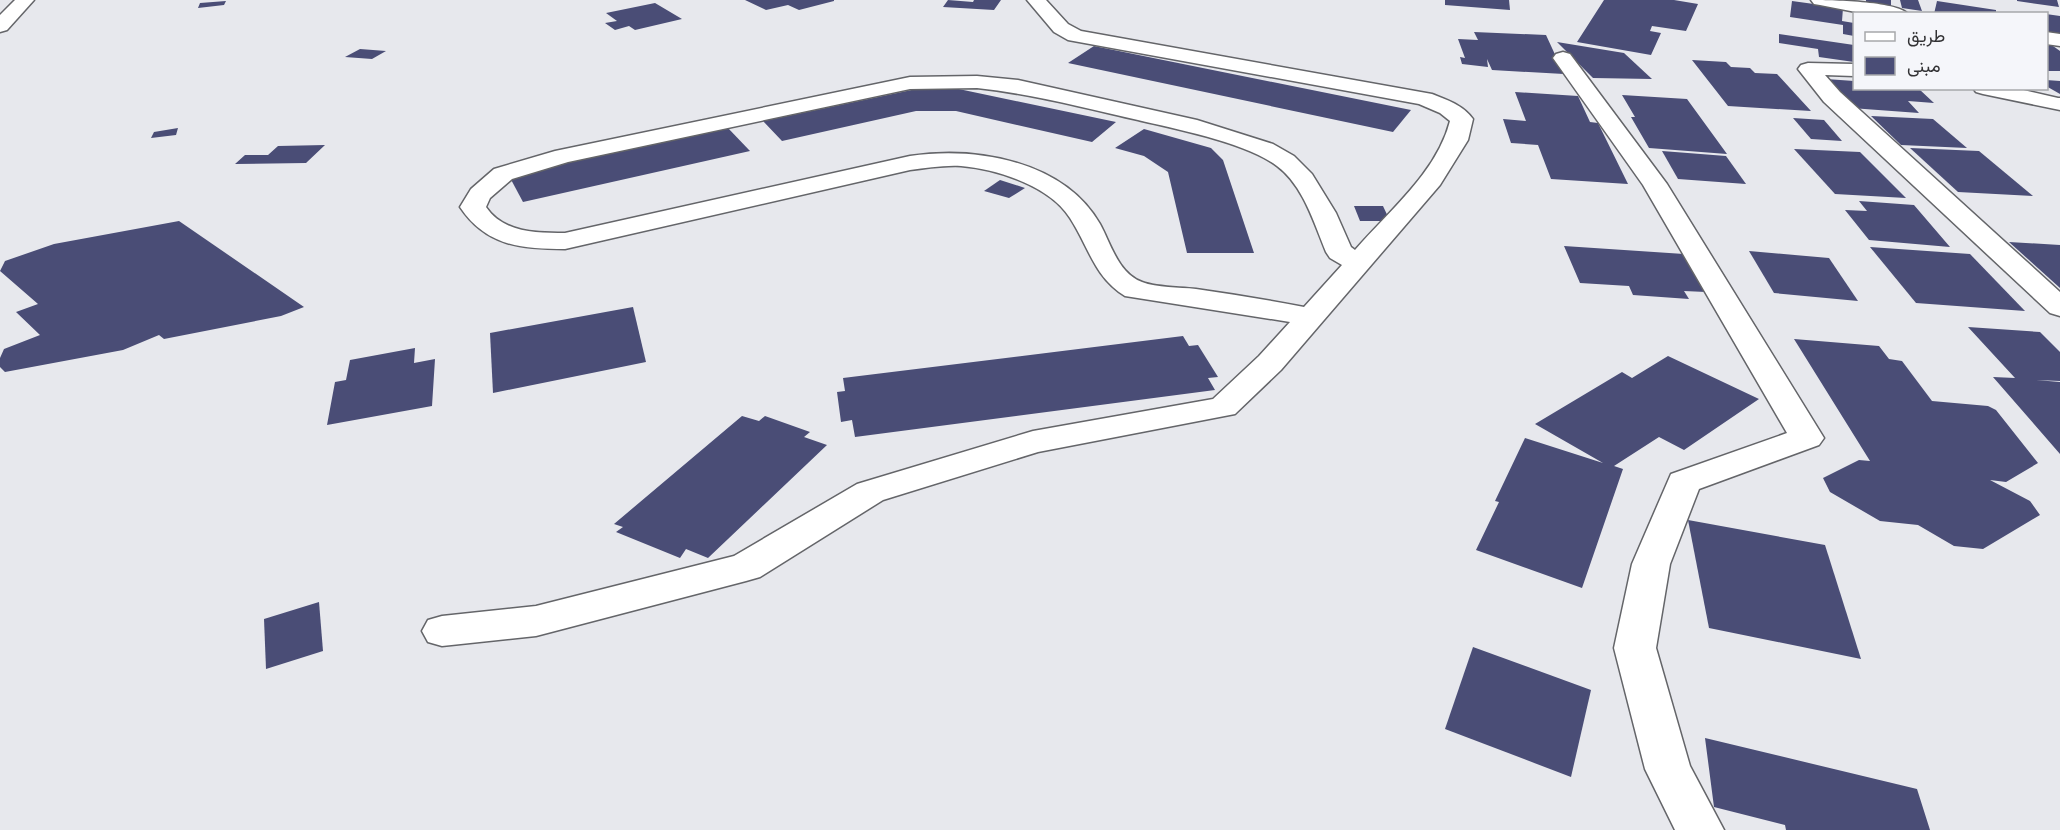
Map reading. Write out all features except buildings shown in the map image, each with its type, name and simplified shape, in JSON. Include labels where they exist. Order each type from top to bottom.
[{"type":"street","points":[[0,26],[25,0]]},
{"type":"street","points":[[442,631],[536,621],[746,567],[870,492],[1033,442],[1223,407],[1270,363],[1431,180],[1457,140],[1462,119],[1448,108],[1425,99],[1075,36],[1061,28],[1036,0]]},
{"type":"street","points":[[1820,0],[1888,12]]},
{"type":"street","points":[[1563,58],[1655,184],[1807,438],[1684,482],[1651,564],[1635,648],[1668,769],[1700,830]]},
{"type":"street","points":[[1853,70],[1808,69],[1833,98],[2060,307]]},
{"type":"street","points":[[1310,317],[1257,306],[1135,290],[1120,283],[1107,267],[1081,214],[1068,198],[1036,181],[996,166],[969,160],[939,159],[910,163],[565,241],[520,239],[496,231],[478,218],[472,207],[480,194],[503,174],[563,156],[910,83],[977,82],[1028,88],[1197,127],[1265,149],[1286,161],[1303,178],[1323,213],[1340,252],[1358,263]]},
{"type":"street","points":[[1992,90],[2059,105]]},
{"type":"street","points":[[2038,90],[2059,105]]}]
